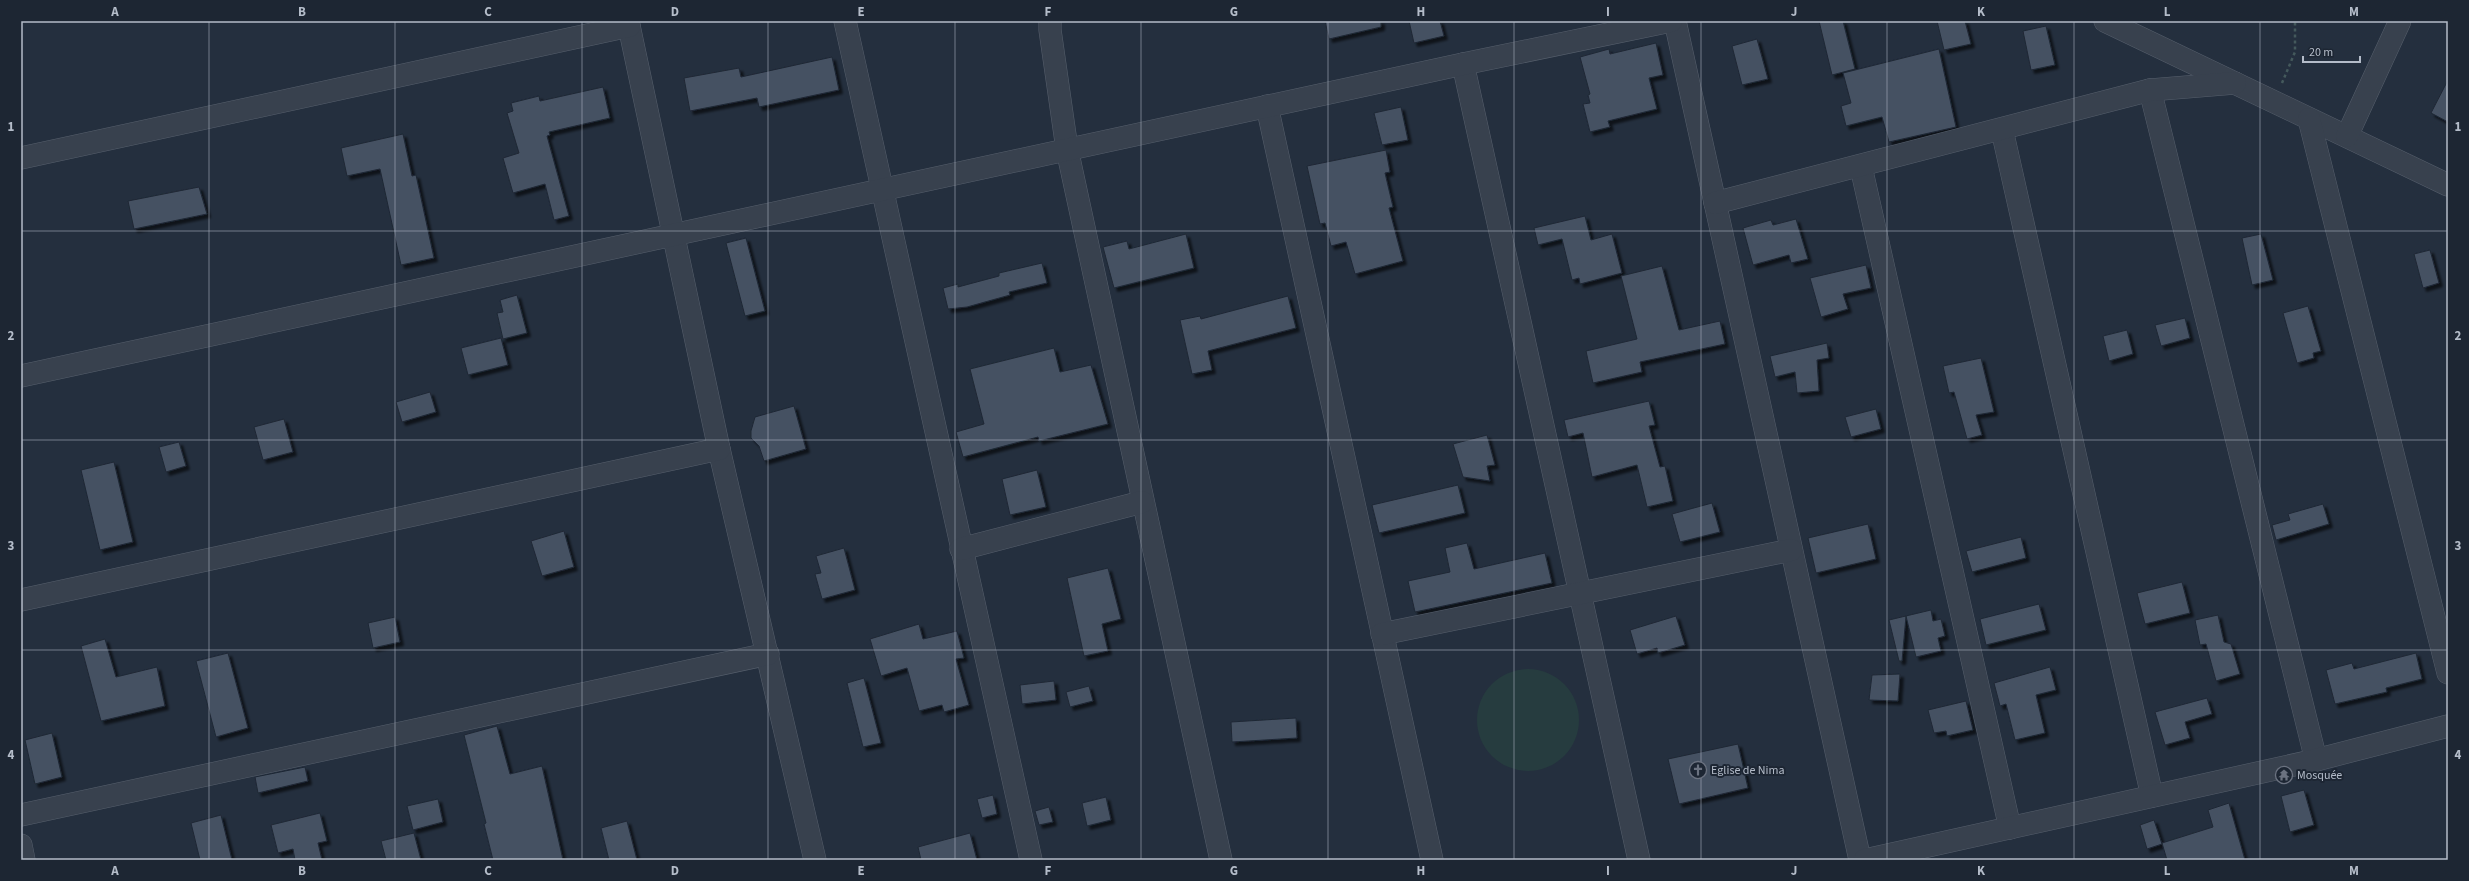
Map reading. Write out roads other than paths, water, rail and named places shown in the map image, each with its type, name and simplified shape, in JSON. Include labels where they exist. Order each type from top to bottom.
[{"type":"street","points":[[845,21],[1030,860]]},
{"type":"street","points":[[1050,21],[1067,150],[1142,502],[1221,860]]},
{"type":"street","points":[[21,376],[1462,64],[1671,21]]},
{"type":"street","points":[[1675,21],[1860,860]]},
{"type":"street","points":[[2105,21],[2448,185]]},
{"type":"street","points":[[2347,136],[2400,21]]},
{"type":"street","points":[[21,158],[628,23],[675,234],[719,449],[815,860]]},
{"type":"street","points":[[1462,64],[1639,860]]},
{"type":"street","points":[[1715,203],[1861,167],[2150,90],[2235,83]]},
{"type":"street","points":[[2150,90],[2316,760]]},
{"type":"street","points":[[1267,106],[1432,860]]},
{"type":"street","points":[[2309,119],[2448,673]]},
{"type":"street","points":[[2002,130],[2152,796]]},
{"type":"street","points":[[1861,167],[2010,828]]},
{"type":"street","points":[[21,600],[719,449]]},
{"type":"street","points":[[961,549],[1142,502]]},
{"type":"street","points":[[1382,634],[1791,550]]},
{"type":"street","points":[[21,815],[768,654]]},
{"type":"street","points":[[1865,860],[2316,760],[2448,726]]},
{"type":"street","points":[[21,845],[24,860]]},
{"type":"place","name":"Eglise de Nima","points":[[1698,770]]},
{"type":"place","name":"Mosquée","points":[[2284,775]]}]
